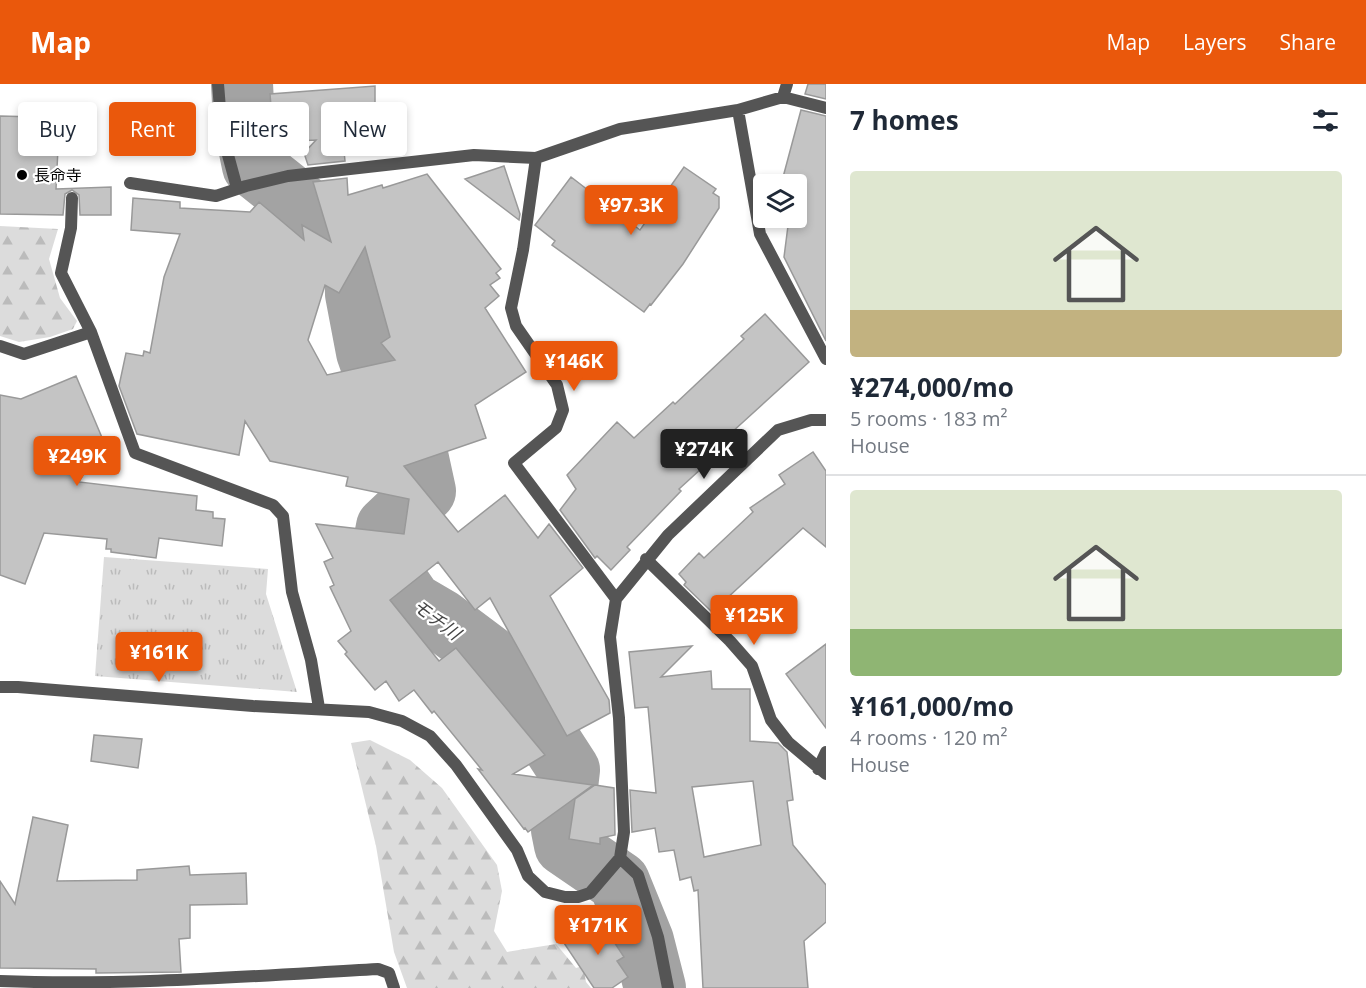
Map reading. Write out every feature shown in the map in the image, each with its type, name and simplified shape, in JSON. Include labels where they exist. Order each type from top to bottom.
[{"type":"street","points":[[218,84],[222,133],[241,187]]},
{"type":"street","points":[[783,98],[787,84]]},
{"type":"street","points":[[130,183],[216,196],[241,187],[288,176],[474,155],[536,158],[620,129],[738,110],[783,98],[826,108]]},
{"type":"street","points":[[738,110],[760,234],[826,358]]},
{"type":"street","points":[[536,158],[525,238],[511,308],[516,326],[557,385],[562,410],[556,428],[514,463],[616,599]]},
{"type":"street","points":[[72,198],[72,228],[61,273],[91,332],[135,453],[273,505],[283,516],[292,592],[310,660],[319,708]]},
{"type":"street","points":[[0,346],[24,354],[91,332]]},
{"type":"street","points":[[0,687],[369,712],[402,721],[430,736],[456,765],[517,850],[528,876],[545,892],[565,897],[578,897],[590,893],[620,858],[624,832],[622,779],[610,637],[616,599],[646,559],[668,535],[778,430],[811,420],[826,420]]},
{"type":"street","points":[[646,559],[730,641],[752,666],[771,720],[788,742],[822,771],[826,752]]},
{"type":"street","points":[[620,858],[638,875],[658,937],[668,988]]},
{"type":"street","points":[[0,981],[56,983],[170,981],[378,969],[389,973],[394,988]]},
{"type":"green space","points":[[0,226],[58,229],[49,259],[60,298],[77,321],[73,329],[50,337],[19,342],[0,336]]},
{"type":"green space","points":[[104,557],[268,569],[266,594],[297,692],[95,676]]},
{"type":"green space","points":[[370,740],[410,760],[442,788],[497,865],[502,891],[494,931],[507,952],[556,944],[576,968],[583,966],[586,982],[591,988],[407,988],[394,952],[376,846],[351,743]]},
{"type":"building","points":[[808,84],[826,84],[826,99],[805,94]]},
{"type":"building","points":[[375,86],[375,102],[321,102],[321,156],[345,156],[345,161],[308,165],[305,156],[309,156],[309,148],[316,140],[309,140],[309,102],[271,102],[270,94]]},
{"type":"building","points":[[801,110],[826,116],[826,341],[784,257],[788,228],[807,228],[807,174],[784,174]]},
{"type":"building","points":[[0,116],[18,116],[18,156],[58,156],[56,189],[111,187],[111,215],[80,215],[79,195],[72,190],[65,194],[63,215],[0,214]]},
{"type":"building","points":[[504,166],[520,214],[519,220],[465,179]]},
{"type":"building","points":[[684,167],[716,189],[713,193],[719,197],[719,208],[683,264],[644,312],[552,245],[555,241],[535,225],[571,177],[640,230]]},
{"type":"building","points":[[427,174],[501,269],[496,273],[500,278],[490,285],[499,296],[485,308],[526,372],[475,405],[486,438],[404,466],[458,532],[505,495],[538,538],[549,524],[583,568],[550,596],[609,700],[610,713],[567,736],[490,598],[475,610],[438,562],[390,600],[439,661],[456,648],[545,755],[513,774],[593,785],[528,832],[478,769],[482,770],[414,690],[399,701],[386,681],[375,690],[345,654],[347,652],[338,641],[351,631],[330,587],[334,585],[324,562],[333,558],[316,524],[404,534],[409,499],[346,486],[348,477],[270,461],[245,421],[239,455],[137,434],[119,386],[126,353],[143,356],[144,351],[150,353],[164,277],[180,234],[131,230],[133,198],[180,202],[180,208],[250,212],[259,202],[304,240],[302,225],[331,242],[313,182],[347,178],[348,195],[382,185],[383,188]],"holes":[[[365,247],[390,337],[381,343],[395,360],[327,375],[308,340],[325,285],[339,293]]]},
{"type":"building","points":[[765,314],[809,362],[720,443],[724,448],[679,489],[681,491],[627,547],[630,550],[611,570],[597,556],[595,558],[560,510],[576,489],[567,475],[617,422],[634,438],[673,402],[675,404],[744,339],[741,336]]},
{"type":"building","points":[[76,376],[103,440],[79,482],[197,496],[196,510],[213,512],[213,518],[225,519],[222,546],[159,538],[156,558],[111,552],[111,549],[106,549],[107,539],[44,533],[25,584],[0,575],[0,395],[21,399]]},
{"type":"building","points":[[813,452],[826,471],[826,547],[803,528],[712,612],[684,585],[686,582],[679,574],[699,553],[704,558],[753,512],[750,508],[785,484],[779,475]]},
{"type":"building","points":[[826,644],[826,728],[786,674]]},
{"type":"building","points":[[692,646],[661,677],[711,671],[712,689],[750,689],[750,741],[778,743],[787,752],[793,800],[787,801],[793,845],[826,885],[826,922],[804,941],[808,988],[703,988],[698,890],[694,891],[691,877],[680,880],[674,850],[659,852],[655,828],[632,832],[630,790],[656,793],[648,707],[635,708],[629,652]],"holes":[[[753,781],[761,845],[704,857],[692,787]]]},
{"type":"building","points":[[94,735],[142,739],[138,768],[91,761]]},
{"type":"building","points":[[595,785],[614,788],[615,835],[600,838],[600,844],[569,839],[575,799]]},
{"type":"building","points":[[33,817],[68,825],[57,881],[137,880],[137,870],[189,866],[190,875],[246,873],[247,904],[190,905],[190,938],[179,939],[181,972],[96,973],[96,969],[0,968],[0,881],[15,904]]},
{"type":"building","points":[[599,919],[624,957],[617,961],[628,977],[612,988],[594,988],[564,943]]},
{"type":"waterway","name":"モチ川","points":[[242,84],[244,122],[253,166],[350,243],[355,261],[356,294],[367,352],[382,395],[415,445],[425,491],[387,527],[381,558],[412,603],[441,620],[501,665],[569,770],[562,830],[565,845],[619,882],[643,941],[655,988]]},
{"type":"place","name":"長命寺","points":[[22,175]]}]
